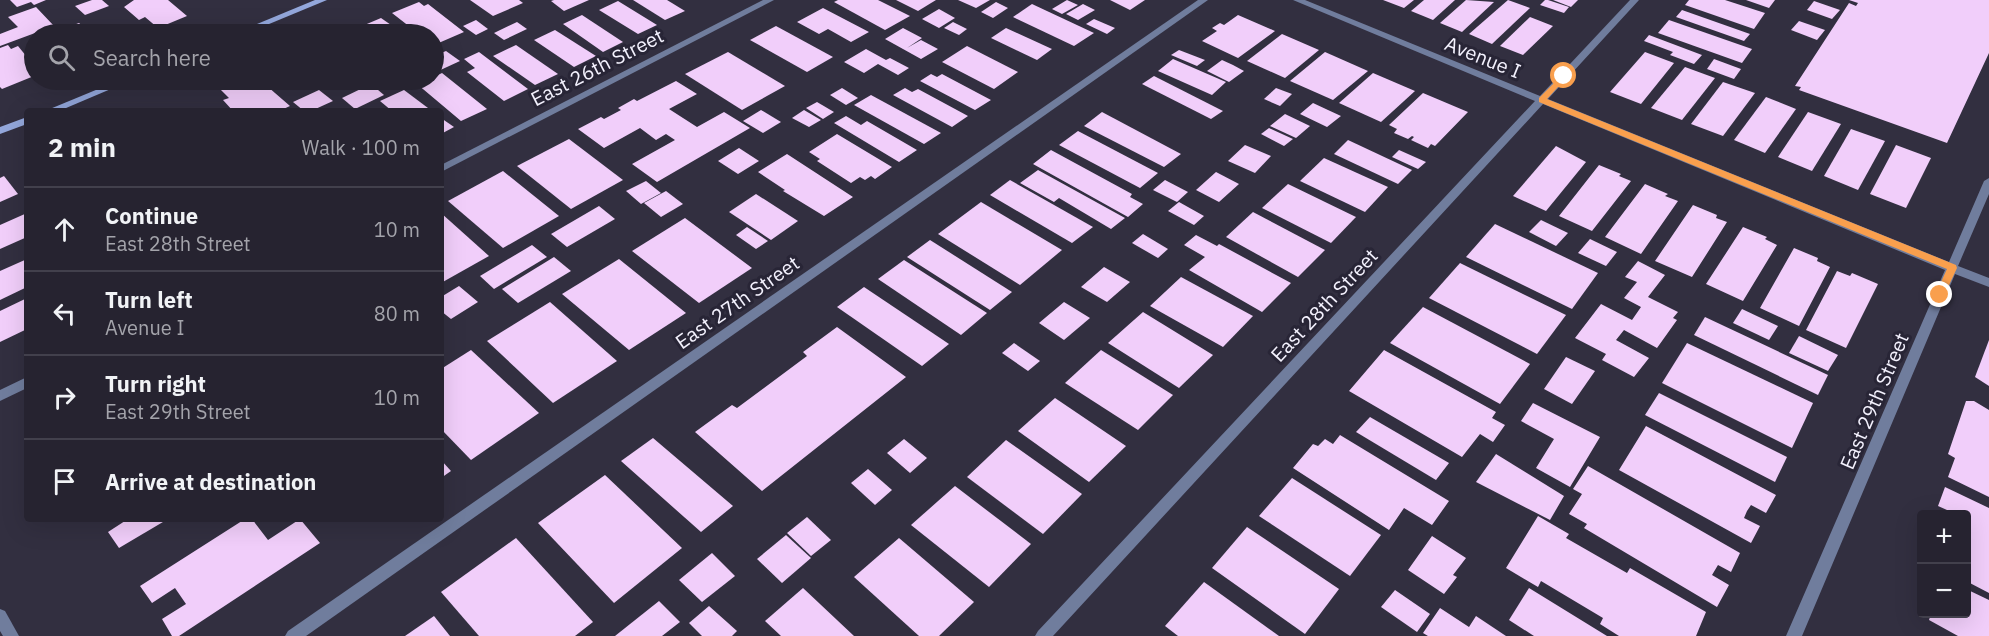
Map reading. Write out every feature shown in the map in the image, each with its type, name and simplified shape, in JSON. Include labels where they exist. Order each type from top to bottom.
[{"type":"main road","points":[[263,24],[323,0]]},
{"type":"main road","points":[[58,108],[103,90]]},
{"type":"main road","points":[[0,131],[24,121]]},
{"type":"street","name":"East 26th Street","points":[[444,167],[770,0]]},
{"type":"street","name":"East 27th Street","points":[[293,636],[1204,0]]},
{"type":"street","name":"Avenue I","points":[[1297,0],[1989,283]]},
{"type":"street","name":"East 28th Street","points":[[1043,636],[1635,0]]},
{"type":"street","name":"East 29th Street","points":[[1794,636],[1989,181]]},
{"type":"street","points":[[0,396],[24,384]]},
{"type":"street","points":[[0,616],[11,636]]},
{"type":"building","points":[[10,0],[46,0],[34,5],[31,2],[17,7]]},
{"type":"building","points":[[92,0],[102,0],[109,6],[85,15],[75,6]]},
{"type":"building","points":[[134,0],[168,0],[187,16],[168,24],[153,24],[145,17],[139,20],[124,7]]},
{"type":"building","points":[[470,0],[519,0],[523,3],[493,16]]},
{"type":"building","points":[[589,0],[564,11],[551,1]]},
{"type":"building","points":[[633,0],[667,0],[685,11],[665,20]]},
{"type":"building","points":[[838,0],[878,0],[910,16],[885,30],[834,2]]},
{"type":"building","points":[[896,0],[936,0],[918,11]]},
{"type":"building","points":[[958,0],[990,0],[976,8]]},
{"type":"building","points":[[1067,0],[1078,5],[1062,14],[1052,9]]},
{"type":"building","points":[[1110,0],[1145,0],[1130,10]]},
{"type":"building","points":[[1383,0],[1414,0],[1404,8]]},
{"type":"building","points":[[1424,0],[1455,0],[1433,20],[1411,11]]},
{"type":"building","points":[[1466,0],[1494,2],[1462,32],[1440,23]]},
{"type":"building","points":[[1508,0],[1530,8],[1492,44],[1469,34]]},
{"type":"building","points":[[1545,0],[1569,7],[1564,13],[1540,5]]},
{"type":"building","points":[[1553,0],[1578,0],[1571,7]]},
{"type":"building","points":[[1689,0],[1725,0],[1765,13],[1754,29],[1685,5]]},
{"type":"building","points":[[1746,0],[1775,0],[1769,8]]},
{"type":"building","points":[[1849,0],[1989,0],[1989,53],[1947,143],[1799,90],[1801,87],[1795,86],[1849,3],[1856,6],[1858,3]]},
{"type":"building","points":[[618,1],[657,25],[638,34],[599,10]]},
{"type":"building","points":[[1814,1],[1840,10],[1832,19],[1807,10]]},
{"type":"building","points":[[419,2],[424,6],[428,4],[464,32],[444,41],[444,24],[406,24],[392,13]]},
{"type":"building","points":[[996,2],[1008,8],[993,18],[981,12]]},
{"type":"building","points":[[1032,4],[1094,33],[1074,46],[1013,17]]},
{"type":"building","points":[[1083,4],[1095,10],[1078,20],[1066,14]]},
{"type":"building","points":[[36,7],[52,24],[24,24],[24,37],[0,46],[0,34],[18,27],[8,17]]},
{"type":"building","points":[[823,8],[869,32],[851,42],[828,29],[819,34],[797,22]]},
{"type":"building","points":[[939,9],[955,18],[939,28],[922,19]]},
{"type":"building","points":[[1682,10],[1750,34],[1744,41],[1676,17]]},
{"type":"building","points":[[582,15],[623,42],[603,52],[563,24]]},
{"type":"building","points":[[1238,15],[1275,31],[1238,58],[1202,41],[1217,31],[1212,28],[1220,23],[1224,25]]},
{"type":"building","points":[[1530,17],[1553,26],[1523,55],[1500,46]]},
{"type":"building","points":[[381,18],[390,24],[367,24]]},
{"type":"building","points":[[1094,19],[1115,28],[1107,34],[1086,24]]},
{"type":"building","points":[[476,20],[488,29],[476,35],[463,26]]},
{"type":"building","points":[[1669,20],[1752,49],[1742,63],[1658,33]]},
{"type":"building","points":[[1799,21],[1825,30],[1817,40],[1791,30]]},
{"type":"building","points":[[517,22],[527,29],[504,40],[494,33]]},
{"type":"building","points":[[953,22],[967,29],[959,35],[944,28]]},
{"type":"building","points":[[776,26],[833,57],[807,72],[750,40]]},
{"type":"building","points":[[903,28],[922,38],[907,48],[921,40],[938,49],[921,59],[885,39]]},
{"type":"building","points":[[1006,28],[1052,49],[1037,60],[991,38]]},
{"type":"building","points":[[555,30],[596,56],[574,67],[534,40]]},
{"type":"building","points":[[1282,34],[1319,50],[1285,78],[1247,61]]},
{"type":"building","points":[[1649,35],[1702,55],[1694,64],[1670,55],[1673,52],[1644,41]]},
{"type":"building","points":[[8,45],[11,49],[18,46],[24,53],[24,80],[2,89],[0,87],[0,48]]},
{"type":"building","points":[[516,45],[558,74],[535,85],[493,56]]},
{"type":"building","points":[[967,46],[1018,72],[994,89],[942,62]]},
{"type":"building","points":[[866,49],[886,60],[890,58],[909,68],[898,75],[878,64],[864,73],[844,62]]},
{"type":"building","points":[[1179,50],[1205,60],[1197,66],[1171,55]]},
{"type":"building","points":[[446,51],[460,61],[444,68],[444,52]]},
{"type":"building","points":[[479,52],[528,89],[504,101],[467,72],[475,68],[464,59]]},
{"type":"building","points":[[728,52],[785,86],[742,110],[685,74]]},
{"type":"building","points":[[1325,52],[1368,71],[1333,100],[1290,81]]},
{"type":"building","points":[[1645,52],[1674,63],[1641,104],[1610,92]]},
{"type":"building","points":[[1173,59],[1226,82],[1212,95],[1158,71]]},
{"type":"building","points":[[1714,59],[1741,69],[1734,79],[1707,69]]},
{"type":"building","points":[[1222,60],[1244,71],[1229,82],[1207,71]]},
{"type":"building","points":[[1685,67],[1715,78],[1682,120],[1651,108]]},
{"type":"building","points":[[1373,73],[1415,91],[1381,122],[1339,103]]},
{"type":"building","points":[[931,74],[937,77],[942,74],[991,100],[975,110],[920,81]]},
{"type":"building","points":[[444,75],[487,109],[461,121],[424,90],[444,90]]},
{"type":"building","points":[[1154,76],[1223,111],[1211,119],[1142,84]]},
{"type":"building","points":[[676,81],[697,94],[669,109],[697,127],[724,112],[750,128],[657,182],[632,164],[675,140],[666,134],[656,140],[640,128],[604,148],[578,129],[601,117],[604,119],[621,110],[618,108],[634,99],[637,101]]},
{"type":"building","points":[[1723,82],[1755,93],[1723,136],[1691,124]]},
{"type":"building","points":[[842,88],[858,98],[846,105],[830,95]]},
{"type":"building","points":[[905,88],[912,92],[918,89],[968,116],[952,127],[893,95]]},
{"type":"building","points":[[1276,88],[1292,94],[1280,106],[1264,99]]},
{"type":"building","points":[[221,90],[272,90],[290,106],[286,108],[230,108],[223,100],[229,98]]},
{"type":"building","points":[[319,90],[333,101],[318,108],[300,108],[293,102]]},
{"type":"building","points":[[359,90],[378,90],[384,95],[357,108],[342,98]]},
{"type":"building","points":[[404,90],[428,108],[388,108],[380,101]]},
{"type":"building","points":[[1423,93],[1468,112],[1435,146],[1431,144],[1428,148],[1411,140],[1414,137],[1412,136],[1408,139],[1394,133],[1397,129],[1389,125]]},
{"type":"building","points":[[871,95],[941,133],[924,144],[854,105]]},
{"type":"building","points":[[1766,97],[1796,109],[1765,153],[1734,140]]},
{"type":"building","points":[[817,102],[834,112],[823,119],[806,108]]},
{"type":"building","points":[[1313,103],[1341,116],[1327,127],[1300,114]]},
{"type":"building","points":[[761,110],[781,122],[763,133],[743,121]]},
{"type":"building","points":[[804,110],[821,120],[809,127],[792,118]]},
{"type":"building","points":[[1102,112],[1181,154],[1164,167],[1084,126]]},
{"type":"building","points":[[1808,112],[1841,124],[1812,171],[1778,157]]},
{"type":"building","points":[[1285,114],[1310,126],[1296,138],[1270,126]]},
{"type":"building","points":[[846,116],[861,125],[867,121],[917,150],[899,162],[834,123]]},
{"type":"building","points":[[444,120],[454,127],[444,132]]},
{"type":"building","points":[[1269,128],[1293,139],[1284,146],[1261,134]]},
{"type":"building","points":[[1851,129],[1885,141],[1858,190],[1824,176]]},
{"type":"building","points":[[1078,131],[1158,173],[1140,188],[1059,145]]},
{"type":"building","points":[[837,134],[892,167],[875,179],[871,176],[865,180],[860,177],[851,183],[817,161],[820,159],[809,152]]},
{"type":"building","points":[[569,139],[623,180],[571,209],[517,166]]},
{"type":"building","points":[[1348,140],[1412,170],[1398,184],[1334,154]]},
{"type":"building","points":[[1245,145],[1271,156],[1255,173],[1228,161]]},
{"type":"building","points":[[1896,145],[1931,158],[1906,208],[1870,194]]},
{"type":"building","points":[[1556,146],[1586,162],[1546,211],[1513,196]]},
{"type":"building","points":[[739,148],[759,161],[738,174],[718,161]]},
{"type":"building","points":[[1051,150],[1132,194],[1130,197],[1143,204],[1128,217],[1033,164]]},
{"type":"building","points":[[1399,150],[1426,162],[1418,169],[1392,157]]},
{"type":"building","points":[[787,154],[853,197],[824,216],[783,191],[785,190],[758,172]]},
{"type":"building","points":[[1324,158],[1388,187],[1365,212],[1300,181]]},
{"type":"building","points":[[1599,165],[1631,181],[1592,231],[1559,216]]},
{"type":"building","points":[[1038,170],[1125,218],[1111,229],[1059,198],[1054,202],[1020,183]]},
{"type":"building","points":[[503,171],[559,216],[503,248],[448,201]]},
{"type":"building","points":[[1216,172],[1239,184],[1219,202],[1196,190]]},
{"type":"building","points":[[4,176],[18,194],[0,202],[0,178]]},
{"type":"building","points":[[1010,180],[1093,227],[1072,243],[990,195]]},
{"type":"building","points":[[1165,180],[1188,192],[1177,202],[1153,190]]},
{"type":"building","points":[[646,181],[661,193],[641,204],[626,191]]},
{"type":"building","points":[[1288,184],[1356,217],[1331,243],[1262,208]]},
{"type":"building","points":[[1645,184],[1678,201],[1641,254],[1605,237]]},
{"type":"building","points":[[666,191],[683,204],[661,217],[644,203]]},
{"type":"building","points":[[756,194],[798,221],[771,240],[729,212]]},
{"type":"building","points":[[981,202],[1062,250],[1020,285],[938,234]]},
{"type":"building","points":[[1179,202],[1204,216],[1194,225],[1168,211]]},
{"type":"building","points":[[1693,205],[1727,222],[1692,277],[1655,261]]},
{"type":"building","points":[[599,206],[615,219],[567,247],[551,234]]},
{"type":"building","points":[[1253,212],[1325,250],[1298,277],[1226,237]]},
{"type":"building","points":[[24,214],[24,238],[0,249],[0,225]]},
{"type":"building","points":[[444,216],[489,256],[444,281]]},
{"type":"building","points":[[685,218],[752,268],[699,303],[632,251]]},
{"type":"building","points":[[1541,220],[1568,233],[1556,246],[1529,232]]},
{"type":"building","points":[[1495,224],[1598,273],[1572,309],[1466,257]]},
{"type":"building","points":[[747,227],[768,241],[756,249],[736,235]]},
{"type":"building","points":[[1743,227],[1767,237],[1765,239],[1777,245],[1743,301],[1706,284]]},
{"type":"building","points":[[1143,234],[1168,249],[1158,258],[1132,243]]},
{"type":"building","points":[[1196,235],[1217,246],[1219,244],[1291,283],[1262,312],[1189,270],[1205,257],[1184,245]]},
{"type":"building","points":[[1590,239],[1617,252],[1606,266],[1578,253]]},
{"type":"building","points":[[930,240],[1012,292],[990,310],[907,257]]},
{"type":"building","points":[[532,245],[547,257],[494,289],[480,276]]},
{"type":"building","points":[[1794,248],[1818,258],[1817,261],[1830,267],[1799,326],[1760,308]]},
{"type":"building","points":[[554,257],[571,271],[518,303],[502,289]]},
{"type":"building","points":[[619,259],[686,313],[629,350],[562,294]]},
{"type":"building","points":[[24,260],[24,288],[0,300],[0,271]]},
{"type":"building","points":[[904,260],[987,313],[961,335],[878,279]]},
{"type":"building","points":[[1638,261],[1665,275],[1648,297],[1678,312],[1673,318],[1677,320],[1657,348],[1624,330],[1616,340],[1649,358],[1634,377],[1602,360],[1606,354],[1575,338],[1601,304],[1632,320],[1641,307],[1624,298],[1637,282],[1625,277]]},
{"type":"building","points":[[1460,263],[1566,315],[1537,354],[1429,298]]},
{"type":"building","points":[[1104,267],[1130,282],[1107,302],[1081,287]]},
{"type":"building","points":[[1837,271],[1850,276],[1852,273],[1878,284],[1846,348],[1806,330]]},
{"type":"building","points":[[1181,277],[1253,316],[1223,347],[1150,306]]},
{"type":"building","points":[[459,286],[478,302],[451,319],[444,313],[444,295]]},
{"type":"building","points":[[864,287],[949,344],[922,366],[837,307]]},
{"type":"building","points":[[24,299],[24,330],[0,342],[0,311]]},
{"type":"building","points":[[550,302],[617,361],[553,403],[487,341]]},
{"type":"building","points":[[1064,302],[1090,318],[1064,340],[1039,323]]},
{"type":"building","points":[[1423,307],[1530,364],[1500,404],[1390,343]]},
{"type":"building","points":[[1742,309],[1778,326],[1769,340],[1733,323]]},
{"type":"building","points":[[1143,312],[1213,355],[1179,388],[1108,343]]},
{"type":"building","points":[[1705,317],[1828,375],[1818,395],[1694,335]]},
{"type":"building","points":[[837,327],[906,377],[762,491],[695,432],[732,405],[737,408],[807,356],[803,352]]},
{"type":"building","points":[[1799,336],[1838,355],[1828,371],[1789,353]]},
{"type":"building","points":[[1989,340],[1989,386],[1975,377]]},
{"type":"building","points":[[1014,343],[1040,361],[1028,371],[1002,353]]},
{"type":"building","points":[[1687,343],[1813,403],[1792,448],[1662,383]]},
{"type":"building","points":[[471,350],[539,413],[471,460],[444,432],[444,367]]},
{"type":"building","points":[[1101,350],[1173,395],[1138,430],[1065,383]]},
{"type":"building","points":[[1384,350],[1496,412],[1492,418],[1505,425],[1493,442],[1480,434],[1462,457],[1349,391]]},
{"type":"building","points":[[1566,357],[1595,371],[1572,404],[1544,389]]},
{"type":"building","points":[[1659,393],[1787,457],[1775,482],[1645,415]]},
{"type":"building","points":[[1055,398],[1126,446],[1089,482],[1018,431]]},
{"type":"building","points":[[1966,401],[1974,401],[1989,410],[1989,497],[1948,477],[1955,458],[1948,454]]},
{"type":"building","points":[[1533,403],[1600,437],[1570,487],[1536,468],[1554,439],[1521,421]]},
{"type":"building","points":[[1370,417],[1449,463],[1436,480],[1356,432]]},
{"type":"building","points":[[1646,426],[1776,495],[1766,513],[1751,505],[1747,511],[1744,518],[1760,526],[1751,543],[1619,470]]},
{"type":"building","points":[[1340,435],[1449,501],[1432,525],[1404,508],[1389,530],[1293,468],[1313,444],[1318,446],[1325,439],[1333,444]]},
{"type":"building","points":[[653,438],[733,506],[701,532],[621,461]]},
{"type":"building","points":[[904,439],[927,458],[910,473],[887,453]]},
{"type":"building","points":[[1006,440],[1082,494],[1043,534],[967,477]]},
{"type":"building","points":[[1496,454],[1564,496],[1550,520],[1476,482]]},
{"type":"building","points":[[444,463],[451,471],[444,476]]},
{"type":"building","points":[[1588,466],[1740,553],[1731,572],[1718,565],[1712,575],[1729,585],[1717,607],[1584,528],[1587,524],[1569,514],[1582,494],[1573,489]]},
{"type":"building","points":[[868,469],[892,490],[875,505],[851,483]]},
{"type":"building","points":[[605,475],[682,548],[614,603],[538,523]]},
{"type":"building","points":[[1292,478],[1381,535],[1350,576],[1259,516]]},
{"type":"building","points":[[955,486],[1031,544],[989,587],[911,525]]},
{"type":"building","points":[[1945,487],[1989,508],[1989,593],[1971,584],[1971,510],[1947,510],[1938,506]]},
{"type":"building","points":[[1538,516],[1569,534],[1566,538],[1627,573],[1630,568],[1706,612],[1696,636],[1619,636],[1600,624],[1603,618],[1541,581],[1538,587],[1506,568]]},
{"type":"building","points":[[807,517],[831,540],[811,556],[787,533]]},
{"type":"building","points":[[123,522],[163,522],[119,548],[108,532]]},
{"type":"building","points":[[240,522],[254,522],[268,540],[295,522],[302,522],[320,543],[179,636],[172,636],[162,619],[186,604],[175,588],[152,603],[140,586]]},
{"type":"building","points":[[1247,527],[1339,589],[1305,634],[1212,568]]},
{"type":"building","points":[[786,535],[811,558],[782,583],[757,559]]},
{"type":"building","points":[[1432,536],[1466,558],[1453,575],[1457,577],[1444,594],[1408,570]]},
{"type":"building","points":[[516,538],[593,622],[575,636],[479,636],[441,592]]},
{"type":"building","points":[[899,538],[974,602],[939,636],[919,636],[854,577]]},
{"type":"building","points":[[712,553],[735,576],[702,602],[679,580]]},
{"type":"building","points":[[1204,582],[1279,636],[1178,636],[1165,626]]},
{"type":"building","points":[[803,588],[854,636],[781,636],[765,621]]},
{"type":"building","points":[[1529,588],[1607,636],[1534,636],[1509,620]]},
{"type":"building","points":[[1395,590],[1430,614],[1417,632],[1381,607]]},
{"type":"building","points":[[1971,591],[1989,600],[1989,636],[1958,636],[1929,620],[1930,618],[1971,618]]},
{"type":"building","points":[[659,601],[680,622],[662,636],[615,636]]},
{"type":"building","points":[[709,606],[737,631],[732,636],[702,636],[689,623]]},
{"type":"building","points":[[1440,608],[1469,627],[1476,616],[1506,636],[1428,636],[1423,633]]},
{"type":"building","points":[[434,616],[450,636],[405,636]]},
{"type":"route","points":[[1564,76],[1542,100],[1952,268],[1940,295]]}]
